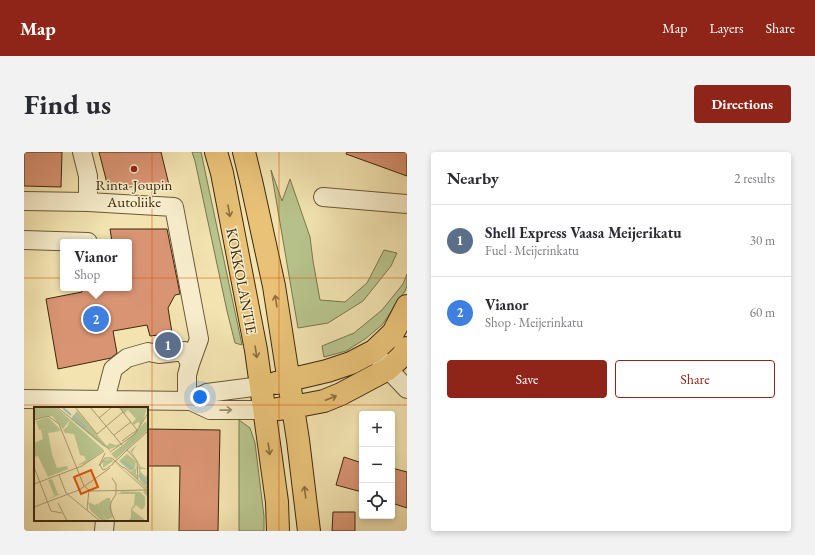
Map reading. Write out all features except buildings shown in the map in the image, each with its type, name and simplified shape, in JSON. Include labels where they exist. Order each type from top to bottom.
[{"type":"main road","name":"KOKKOLANTIE","points":[[216,152],[222,173],[254,342],[277,502],[278,531]]},
{"type":"main road","name":"KOKKOLANTIE","points":[[244,152],[274,286],[298,440],[309,531]]},
{"type":"main road","points":[[261,386],[289,381],[327,371],[351,363],[374,351],[392,333],[407,306]]},
{"type":"main road","points":[[264,410],[293,407],[324,401],[341,394],[388,369],[402,356],[407,348]]},
{"type":"street","points":[[82,152],[88,176],[88,202]]},
{"type":"street","points":[[323,197],[407,204]]},
{"type":"street","points":[[24,201],[88,202],[174,207],[199,339],[187,374],[189,401]]},
{"type":"street","points":[[24,240],[60,241]]},
{"type":"street","points":[[106,402],[113,368],[127,358],[148,352],[159,354],[184,350],[190,364]]},
{"type":"street","points":[[374,351],[388,369],[407,389]]},
{"type":"street","points":[[24,399],[106,402],[189,401],[207,393],[261,386]]},
{"type":"street","points":[[189,401],[210,410],[264,410]]},
{"type":"street","points":[[104,531],[105,521]]},
{"type":"green space","points":[[192,152],[201,152],[242,345],[235,343]]},
{"type":"green space","points":[[271,170],[282,201],[290,179],[310,237],[320,300],[345,302],[367,283],[384,250],[397,253],[391,266],[363,301],[328,323],[298,328]]},
{"type":"green space","points":[[407,274],[407,286],[405,291],[382,325],[365,339],[346,351],[324,357],[322,346],[354,333],[382,310],[403,284]]},
{"type":"green space","points":[[239,420],[250,428],[255,443],[264,516],[264,531],[239,531]]},
{"type":"place","name":"Rinta-Joupin Autoliike","points":[[134,169]]},
{"type":"place","name":"Vianor","points":[[96,319]]},
{"type":"place","name":"Shell Express Vaasa Meijerikatu","points":[[168,345]]}]
